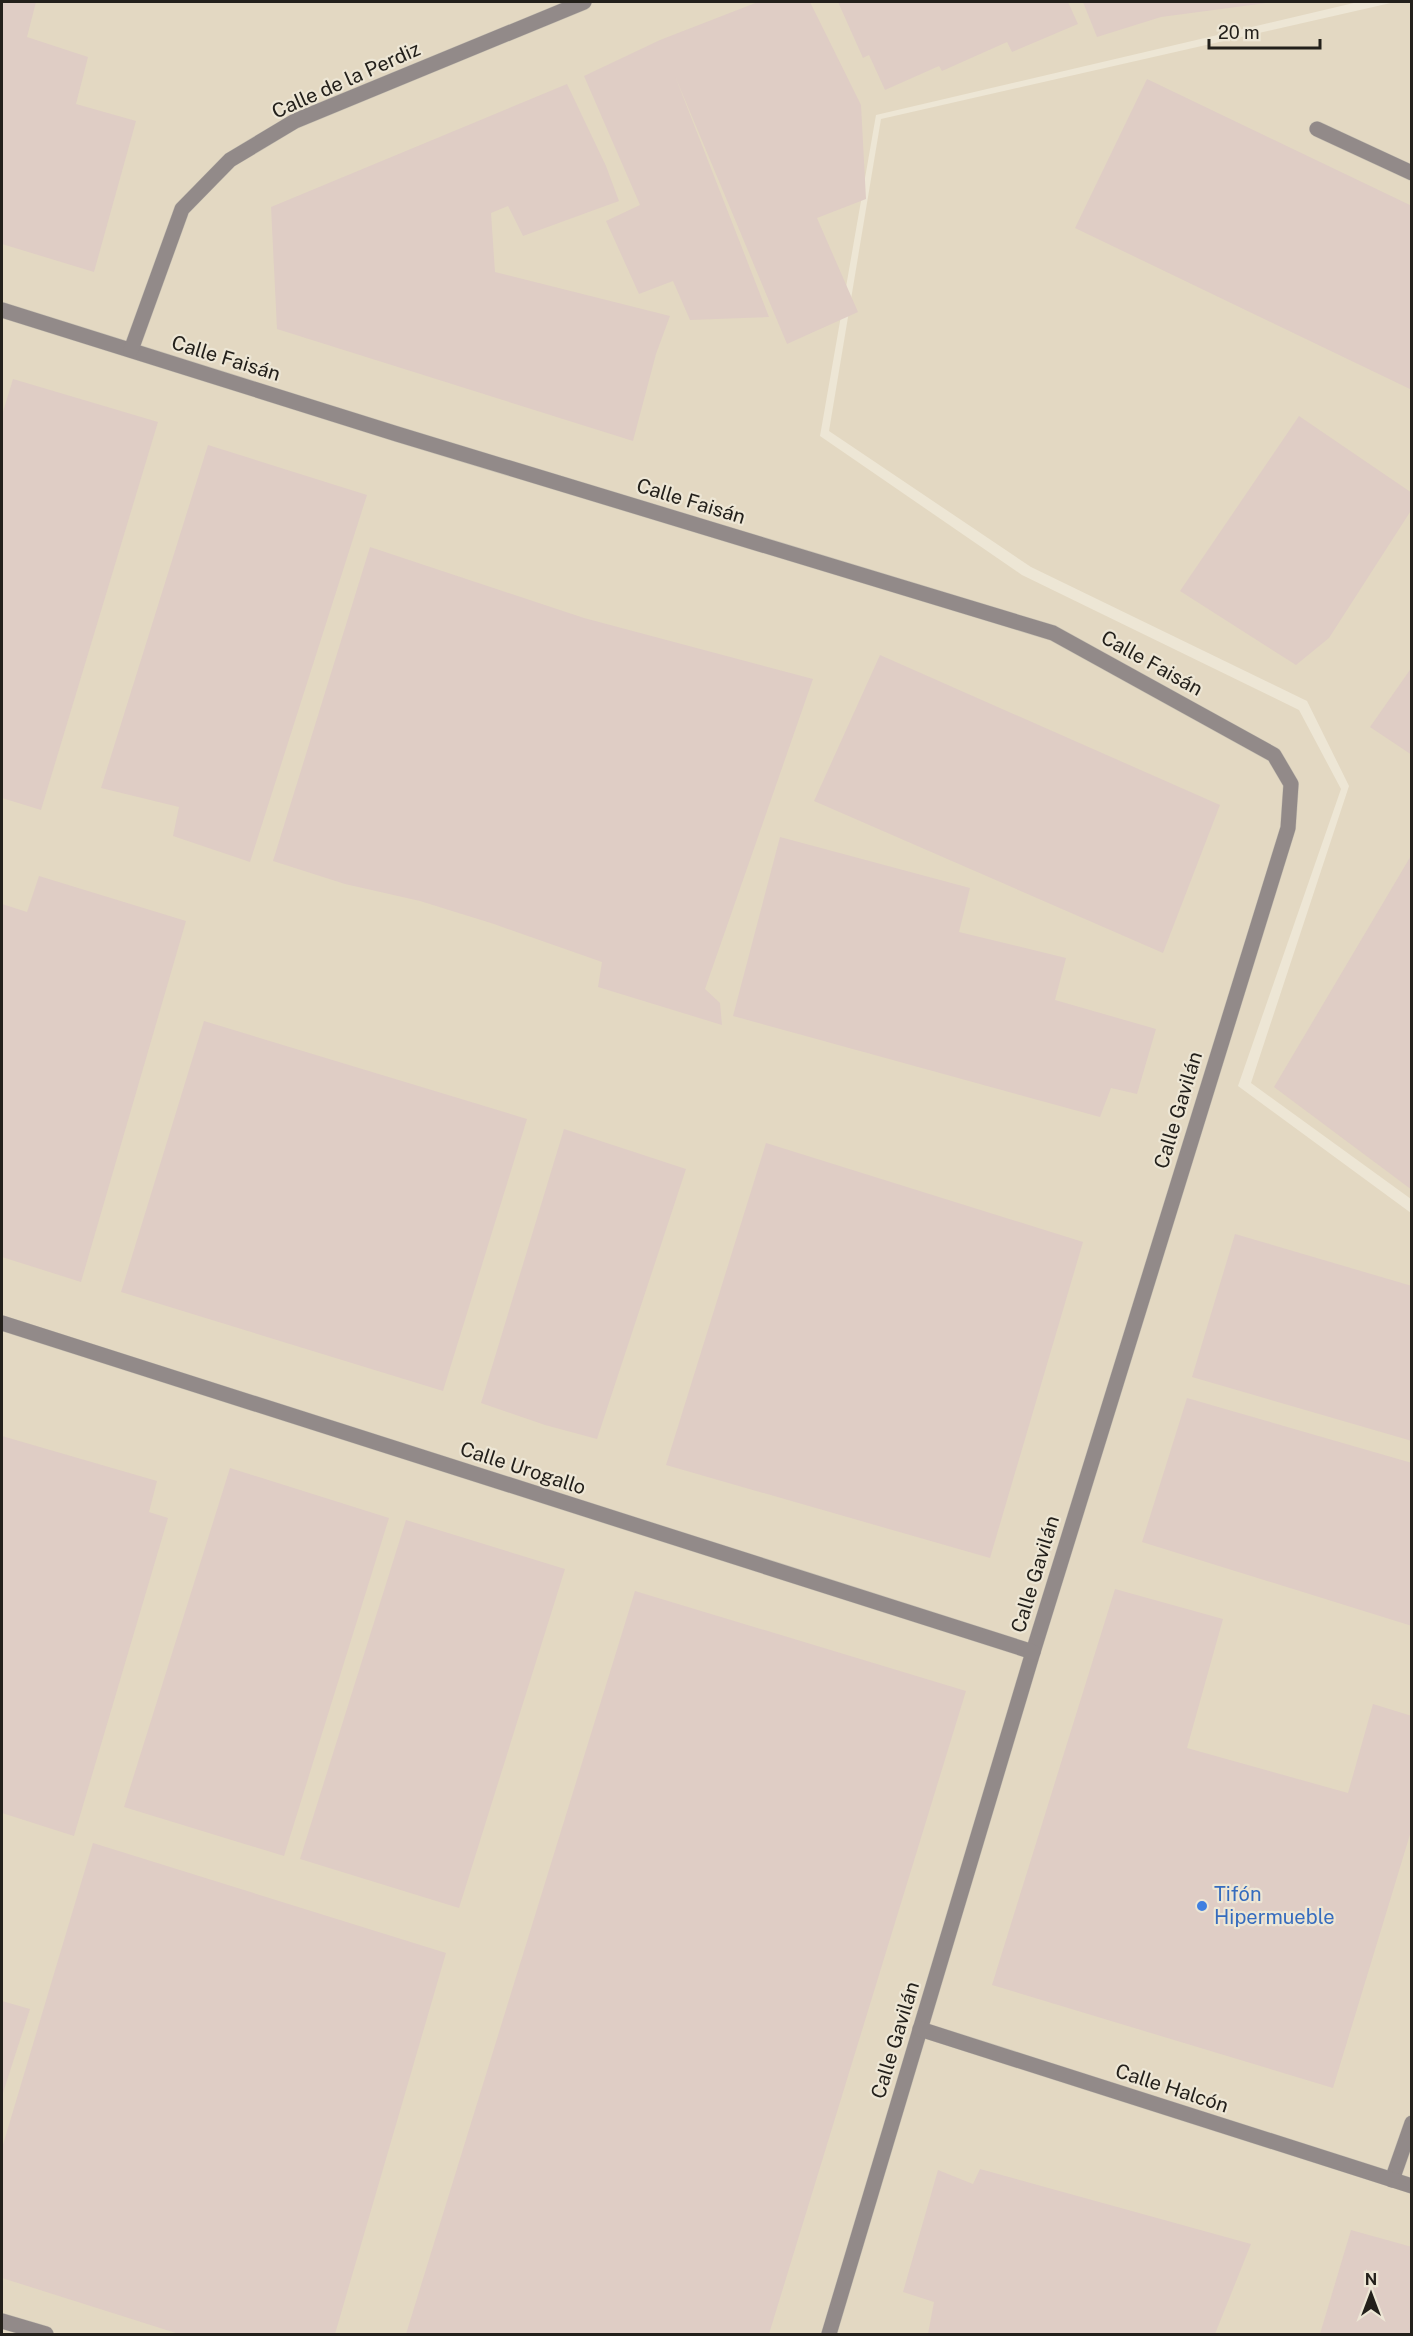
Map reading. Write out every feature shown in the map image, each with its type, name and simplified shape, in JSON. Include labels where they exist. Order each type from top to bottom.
[{"type":"street","name":"Calle de la Perdiz","points":[[132,350],[182,209],[230,160],[296,121],[584,2]]},
{"type":"street","points":[[1317,129],[1412,173]]},
{"type":"street","name":"Calle Faisán","points":[[2,310],[1053,633],[1274,755],[1291,784],[1287,828]]},
{"type":"street","name":"Calle Gavilán","points":[[829,2334],[1032,1652],[1287,828]]},
{"type":"street","name":"Calle Urogallo","points":[[2,1323],[1032,1652]]},
{"type":"street","name":"Calle Halcón","points":[[920,2029],[1412,2186]]},
{"type":"street","points":[[1392,2180],[1412,2123]]},
{"type":"street","points":[[2,2321],[46,2334]]},
{"type":"shaded area","points":[[2,2],[1358,2],[876,115],[820,436],[1022,575],[1299,710],[1341,789],[1238,1086],[1411,1213],[1411,2334],[2,2334]]},
{"type":"shaded area","points":[[1395,2],[1411,2],[1411,1199],[1251,1083],[1349,786],[1307,701],[1031,567],[829,431],[881,119]]},
{"type":"building","points":[[2,2],[36,2],[27,37],[88,57],[76,104],[136,121],[94,272],[2,244]]},
{"type":"building","points":[[758,2],[810,2],[861,105],[866,199],[817,218],[858,312],[787,344],[675,76],[769,317],[690,320],[673,281],[639,294],[606,221],[640,205],[584,76],[660,40]]},
{"type":"building","points":[[838,2],[1068,2],[1078,24],[1012,52],[1007,42],[942,71],[939,66],[885,90],[869,55],[863,58]]},
{"type":"building","points":[[1083,2],[1273,2],[1161,17],[1097,37]]},
{"type":"building","points":[[1147,79],[1412,206],[1412,390],[1075,228]]},
{"type":"building","points":[[567,84],[606,166],[619,201],[523,236],[508,206],[491,213],[495,272],[670,316],[656,354],[633,441],[277,329],[271,207]]},
{"type":"building","points":[[13,379],[158,422],[41,810],[2,798],[2,415]]},
{"type":"building","points":[[1299,416],[1412,493],[1412,509],[1329,638],[1296,665],[1180,591]]},
{"type":"building","points":[[208,445],[367,495],[250,862],[173,836],[179,807],[101,788]]},
{"type":"building","points":[[370,547],[584,618],[813,679],[705,989],[720,1003],[722,1025],[598,987],[602,962],[420,901],[345,884],[273,861]]},
{"type":"building","points":[[880,655],[1220,805],[1163,953],[814,801]]},
{"type":"building","points":[[1412,667],[1412,755],[1370,727]]},
{"type":"building","points":[[780,837],[970,888],[959,932],[1066,958],[1055,1000],[1156,1029],[1137,1094],[1111,1088],[1100,1117],[733,1016]]},
{"type":"building","points":[[1412,854],[1412,1190],[1274,1087]]},
{"type":"building","points":[[39,876],[186,921],[81,1282],[2,1257],[2,904],[27,912]]},
{"type":"building","points":[[204,1021],[527,1119],[443,1391],[121,1292]]},
{"type":"building","points":[[564,1129],[686,1169],[597,1439],[545,1425],[481,1403]]},
{"type":"building","points":[[766,1143],[1083,1242],[990,1558],[666,1465]]},
{"type":"building","points":[[1235,1234],[1412,1286],[1412,1441],[1192,1377]]},
{"type":"building","points":[[1187,1398],[1412,1463],[1412,1626],[1142,1542]]},
{"type":"building","points":[[2,1436],[157,1481],[149,1512],[168,1518],[74,1836],[2,1813]]},
{"type":"building","points":[[230,1468],[389,1518],[284,1856],[124,1807]]},
{"type":"building","points":[[406,1520],[565,1569],[459,1908],[300,1859]]},
{"type":"building","name":"Tifón Hipermueble","points":[[1115,1589],[1223,1619],[1187,1748],[1348,1793],[1373,1704],[1412,1716],[1412,1828],[1333,2088],[992,1985]]},
{"type":"building","points":[[635,1591],[966,1691],[769,2334],[406,2334]]},
{"type":"building","points":[[93,1843],[446,1953],[335,2334],[179,2334],[2,2278],[2,2148]]},
{"type":"building","points":[[2,2001],[30,2009],[2,2096]]},
{"type":"building","points":[[980,2169],[1251,2244],[1215,2334],[928,2334],[934,2302],[903,2292],[938,2170],[973,2184]]},
{"type":"building","points":[[1351,2230],[1412,2247],[1412,2334],[1320,2334]]},
{"type":"place","name":"Tifón Hipermueble","points":[[1202,1906]]}]
